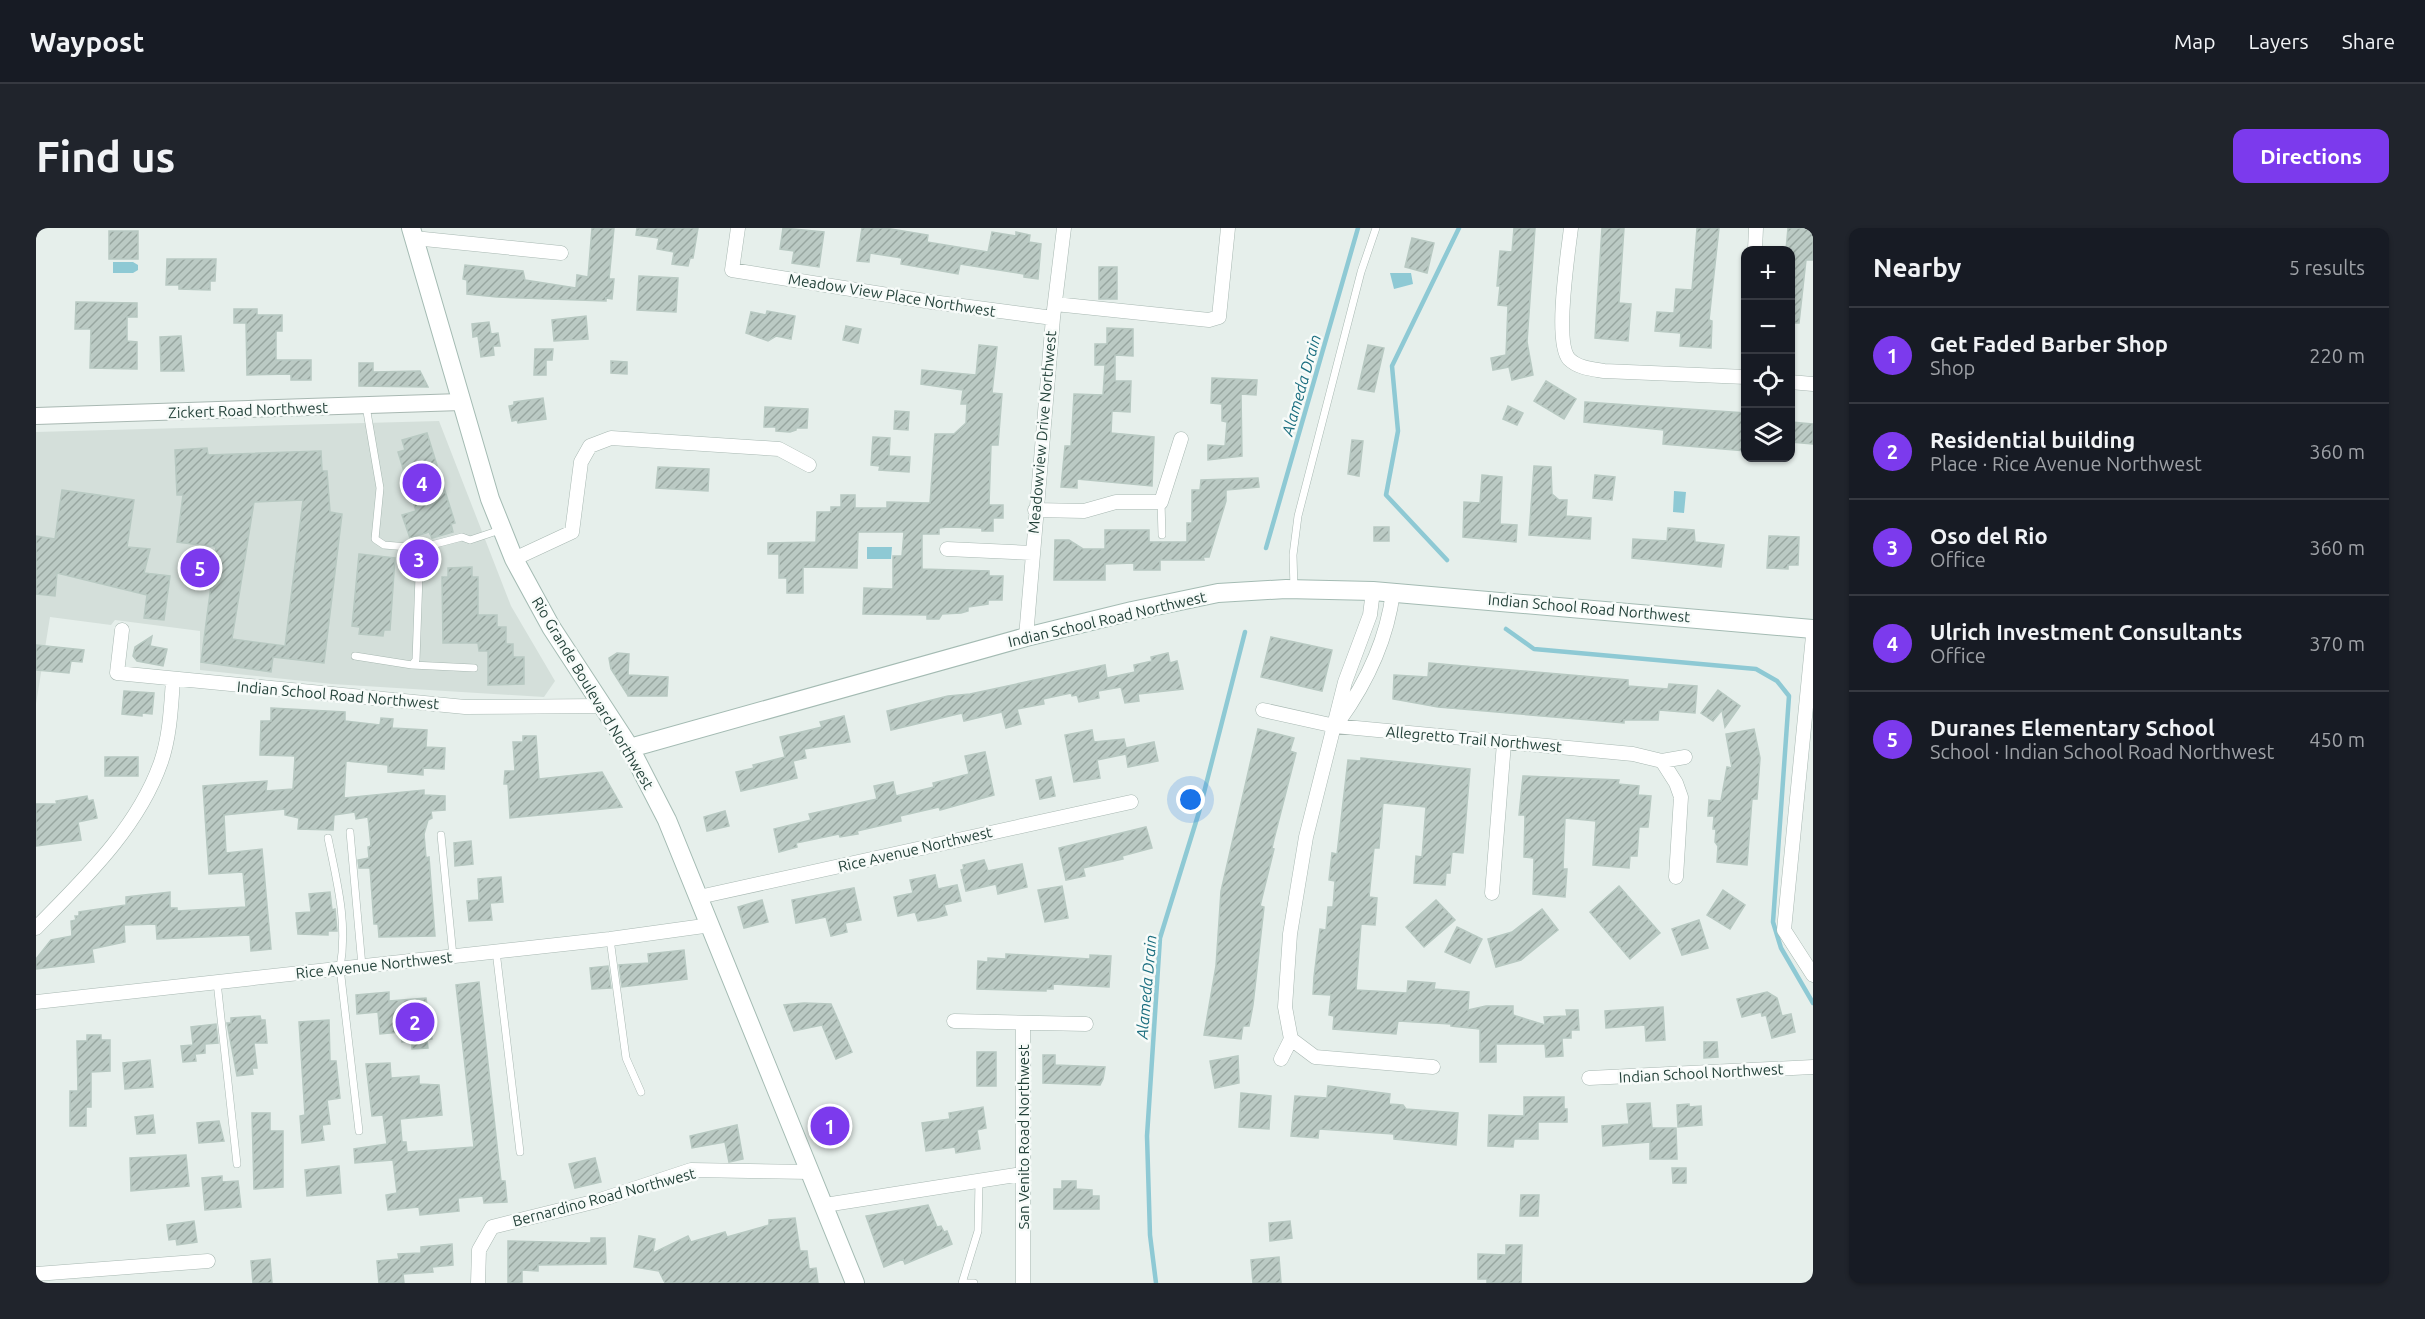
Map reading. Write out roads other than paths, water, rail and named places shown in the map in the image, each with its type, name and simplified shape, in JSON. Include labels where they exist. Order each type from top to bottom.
[{"type":"main road","name":"Rio Grande Boulevard Northwest","points":[[412,233],[461,402],[514,559],[551,627],[630,748],[668,820],[855,1283]]},
{"type":"main road","name":"Indian School Road Northwest","points":[[630,748],[1026,637],[1218,593],[1290,589],[1393,592],[1813,629]]},
{"type":"street","name":"Meadow View Place Northwest","points":[[738,228],[732,270],[932,302],[1053,318]]},
{"type":"street","name":"Meadowview Drive Northwest","points":[[1026,637],[1053,318],[1065,228]]},
{"type":"street","points":[[1055,304],[1209,320],[1219,317],[1228,228]]},
{"type":"street","points":[[1571,228],[1561,338],[1568,358],[1584,368],[1604,371],[1741,377]]},
{"type":"street","points":[[1755,246],[1756,228]]},
{"type":"street","points":[[412,233],[561,253]]},
{"type":"street","points":[[1795,382],[1813,384]]},
{"type":"street","name":"Zickert Road Northwest","points":[[36,416],[461,402]]},
{"type":"street","points":[[514,559],[572,532],[576,516],[581,462],[590,446],[611,438],[779,449],[809,465]]},
{"type":"street","points":[[1035,510],[1084,511],[1116,502],[1161,502],[1181,439]]},
{"type":"street","points":[[947,549],[1032,553]]},
{"type":"street","points":[[1281,1059],[1291,1039],[1285,1007],[1290,934],[1306,837],[1345,682],[1370,615],[1373,591]]},
{"type":"street","points":[[1335,726],[1363,688],[1390,618],[1393,592]]},
{"type":"street","name":"Indian School Road Northwest","points":[[122,630],[117,673],[465,707],[602,706]]},
{"type":"street","points":[[1813,636],[1784,930],[1813,975]]},
{"type":"street","points":[[36,928],[94,868],[131,820],[148,792],[162,760],[173,680]]},
{"type":"street","name":"Allegretto Trail Northwest","points":[[1263,710],[1335,726],[1632,754],[1662,761],[1685,757]]},
{"type":"street","points":[[1492,893],[1504,743]]},
{"type":"street","points":[[1662,761],[1676,783],[1681,797],[1676,877]]},
{"type":"street","name":"Rice Avenue Northwest","points":[[699,897],[1131,802]]},
{"type":"street","name":"Rice Avenue Northwest","points":[[36,1002],[610,939],[711,925]]},
{"type":"street","name":"San Venito Road Northwest","points":[[954,1021],[1023,1024],[1023,1283]]},
{"type":"street","points":[[1023,1024],[1086,1024]]},
{"type":"street","points":[[1291,1039],[1315,1056],[1433,1067]]},
{"type":"street","name":"Indian School Northwest","points":[[1588,1078],[1813,1067]]},
{"type":"street","name":"Bernardino Road Northwest","points":[[478,1283],[479,1250],[492,1227],[597,1201],[691,1170],[811,1172]]},
{"type":"street","points":[[825,1205],[1022,1174]]},
{"type":"street","points":[[36,1274],[208,1261]]},
{"type":"lane","points":[[1290,589],[1298,516],[1361,272],[1376,228]]},
{"type":"lane","points":[[366,406],[380,488],[375,539],[384,545],[420,548],[462,537],[470,540],[502,529]]},
{"type":"lane","points":[[1161,502],[1162,535]]},
{"type":"lane","points":[[412,665],[416,660],[420,548]]},
{"type":"lane","points":[[355,656],[412,665],[474,668]]},
{"type":"lane","points":[[350,832],[362,966]]},
{"type":"lane","points":[[441,835],[453,956]]},
{"type":"lane","points":[[328,838],[343,911],[343,950],[340,968],[359,1131]]},
{"type":"lane","points":[[610,939],[626,1058],[641,1092]]},
{"type":"lane","points":[[496,951],[520,1152]]},
{"type":"lane","points":[[217,982],[237,1164]]},
{"type":"lane","points":[[974,1283],[962,1283],[978,1231],[979,1181]]},
{"type":"water","points":[[113,262],[133,262],[138,265],[138,270],[133,273],[113,273]]},
{"type":"water","points":[[1390,273],[1411,273],[1413,284],[1394,289]]},
{"type":"water","points":[[1674,491],[1686,492],[1684,513],[1673,512]]},
{"type":"water","points":[[867,547],[892,547],[891,559],[867,559]]},
{"type":"waterway","name":"Alameda Drain","points":[[1266,548],[1358,228]]},
{"type":"waterway","points":[[1447,560],[1386,495],[1398,431],[1392,366],[1459,228]]},
{"type":"waterway","points":[[1506,629],[1534,649],[1756,669],[1777,681],[1789,696],[1773,922],[1781,948],[1813,1003]]},
{"type":"waterway","name":"Alameda Drain","points":[[1156,1283],[1150,1235],[1147,1136],[1160,938],[1199,812],[1245,632]]},
{"type":"place","name":"Ulrich Investment Consultants","points":[[422,483]]},
{"type":"place","name":"Oso del Rio","points":[[419,559]]},
{"type":"place","name":"Duranes Elementary School","points":[[200,568]]},
{"type":"place","name":"Residential building","points":[[415,1022]]},
{"type":"place","name":"Get Faded Barber Shop","points":[[830,1126]]}]
